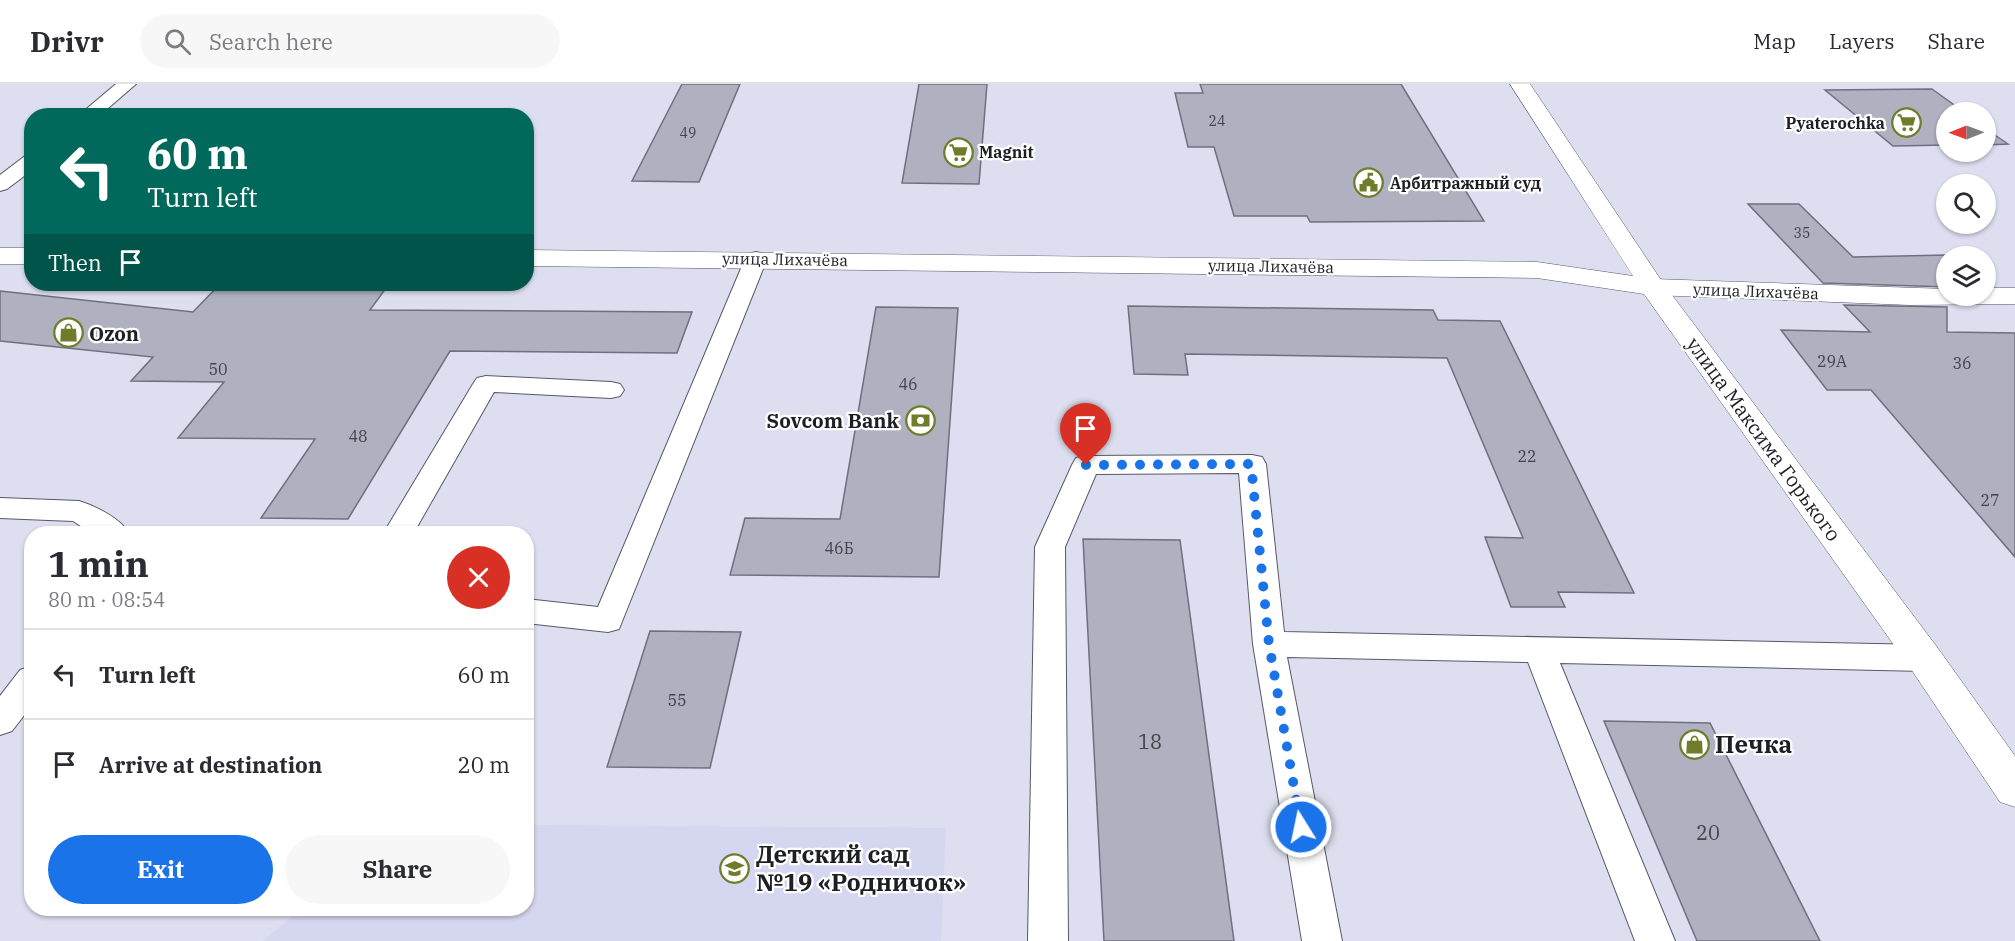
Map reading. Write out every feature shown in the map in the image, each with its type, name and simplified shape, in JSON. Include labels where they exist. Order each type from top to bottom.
[{"type":"street","name":"улица Максима Горького","points":[[1520,84],[1653,287],[1924,658],[2015,789]]},
{"type":"street","points":[[0,256],[24,256]]},
{"type":"street","name":"улица Лихачёва","points":[[534,258],[1537,270],[1653,287],[1910,297],[2015,296]]},
{"type":"lane","points":[[97,108],[127,84]]},
{"type":"lane","points":[[0,185],[24,166]]},
{"type":"lane","points":[[534,611],[608,620],[756,259]]},
{"type":"lane","points":[[403,526],[486,384],[611,390]]},
{"type":"lane","points":[[1048,941],[1050,547],[1086,465],[1251,464],[1269,644],[1322,941]]},
{"type":"lane","points":[[0,508],[79,511],[102,526]]},
{"type":"lane","points":[[1269,644],[1924,658]]},
{"type":"lane","points":[[1539,650],[1655,941]]},
{"type":"lane","points":[[0,721],[24,690]]},
{"type":"shaded area","name":"Детский сад №19 «Родничок»","points":[[534,825],[946,828],[941,941],[263,941],[293,916],[534,916]]},
{"type":"building","points":[[682,84],[740,84],[699,182],[632,181]]},
{"type":"building","points":[[919,84],[987,84],[979,184],[902,183]]},
{"type":"building","points":[[1200,84],[1401,84],[1484,221],[1310,222],[1307,216],[1234,216],[1214,147],[1188,147],[1175,93],[1203,93]]},
{"type":"building","name":"Pyaterochka","points":[[1932,89],[1950,102],[1936,102],[1936,145],[1893,146],[1825,90]]},
{"type":"building","points":[[1996,136],[2008,144],[1996,145]]},
{"type":"building","points":[[1748,204],[1799,204],[1853,257],[1936,255],[1936,287],[1823,283]]},
{"type":"building","points":[[0,291],[193,312],[213,291],[384,291],[370,310],[692,312],[677,353],[450,351],[348,519],[261,518],[315,439],[178,438],[224,382],[131,381],[153,357],[0,341]]},
{"type":"building","points":[[1844,305],[1947,307],[1947,332],[2015,333],[2015,557],[1871,390],[1827,390],[1781,330],[1870,332]]},
{"type":"building","points":[[1128,306],[1433,310],[1438,320],[1500,321],[1634,593],[1558,592],[1565,607],[1511,607],[1485,537],[1523,538],[1447,358],[1185,354],[1188,375],[1134,374]]},
{"type":"building","points":[[876,307],[958,308],[939,577],[730,575],[745,518],[840,519]]},
{"type":"building","points":[[1083,539],[1180,540],[1234,941],[1104,941]]},
{"type":"building","points":[[650,631],[741,632],[710,768],[607,767]]},
{"type":"building","points":[[1604,721],[1710,723],[1820,941],[1697,941]]},
{"type":"place","name":"Pyaterochka","points":[[1906,123]]},
{"type":"place","name":"Magnit","points":[[958,152]]},
{"type":"place","name":"Арбитражный суд","points":[[1369,183]]},
{"type":"place","name":"Ozon","points":[[68,333]]},
{"type":"place","name":"Sovcom Bank","points":[[920,420]]},
{"type":"place","name":"Печка","points":[[1694,744]]},
{"type":"place","name":"Детский сад №19 «Родничок»","points":[[735,868]]},
{"type":"route","points":[[1086,465],[1251,464],[1269,644],[1301,827]]}]
